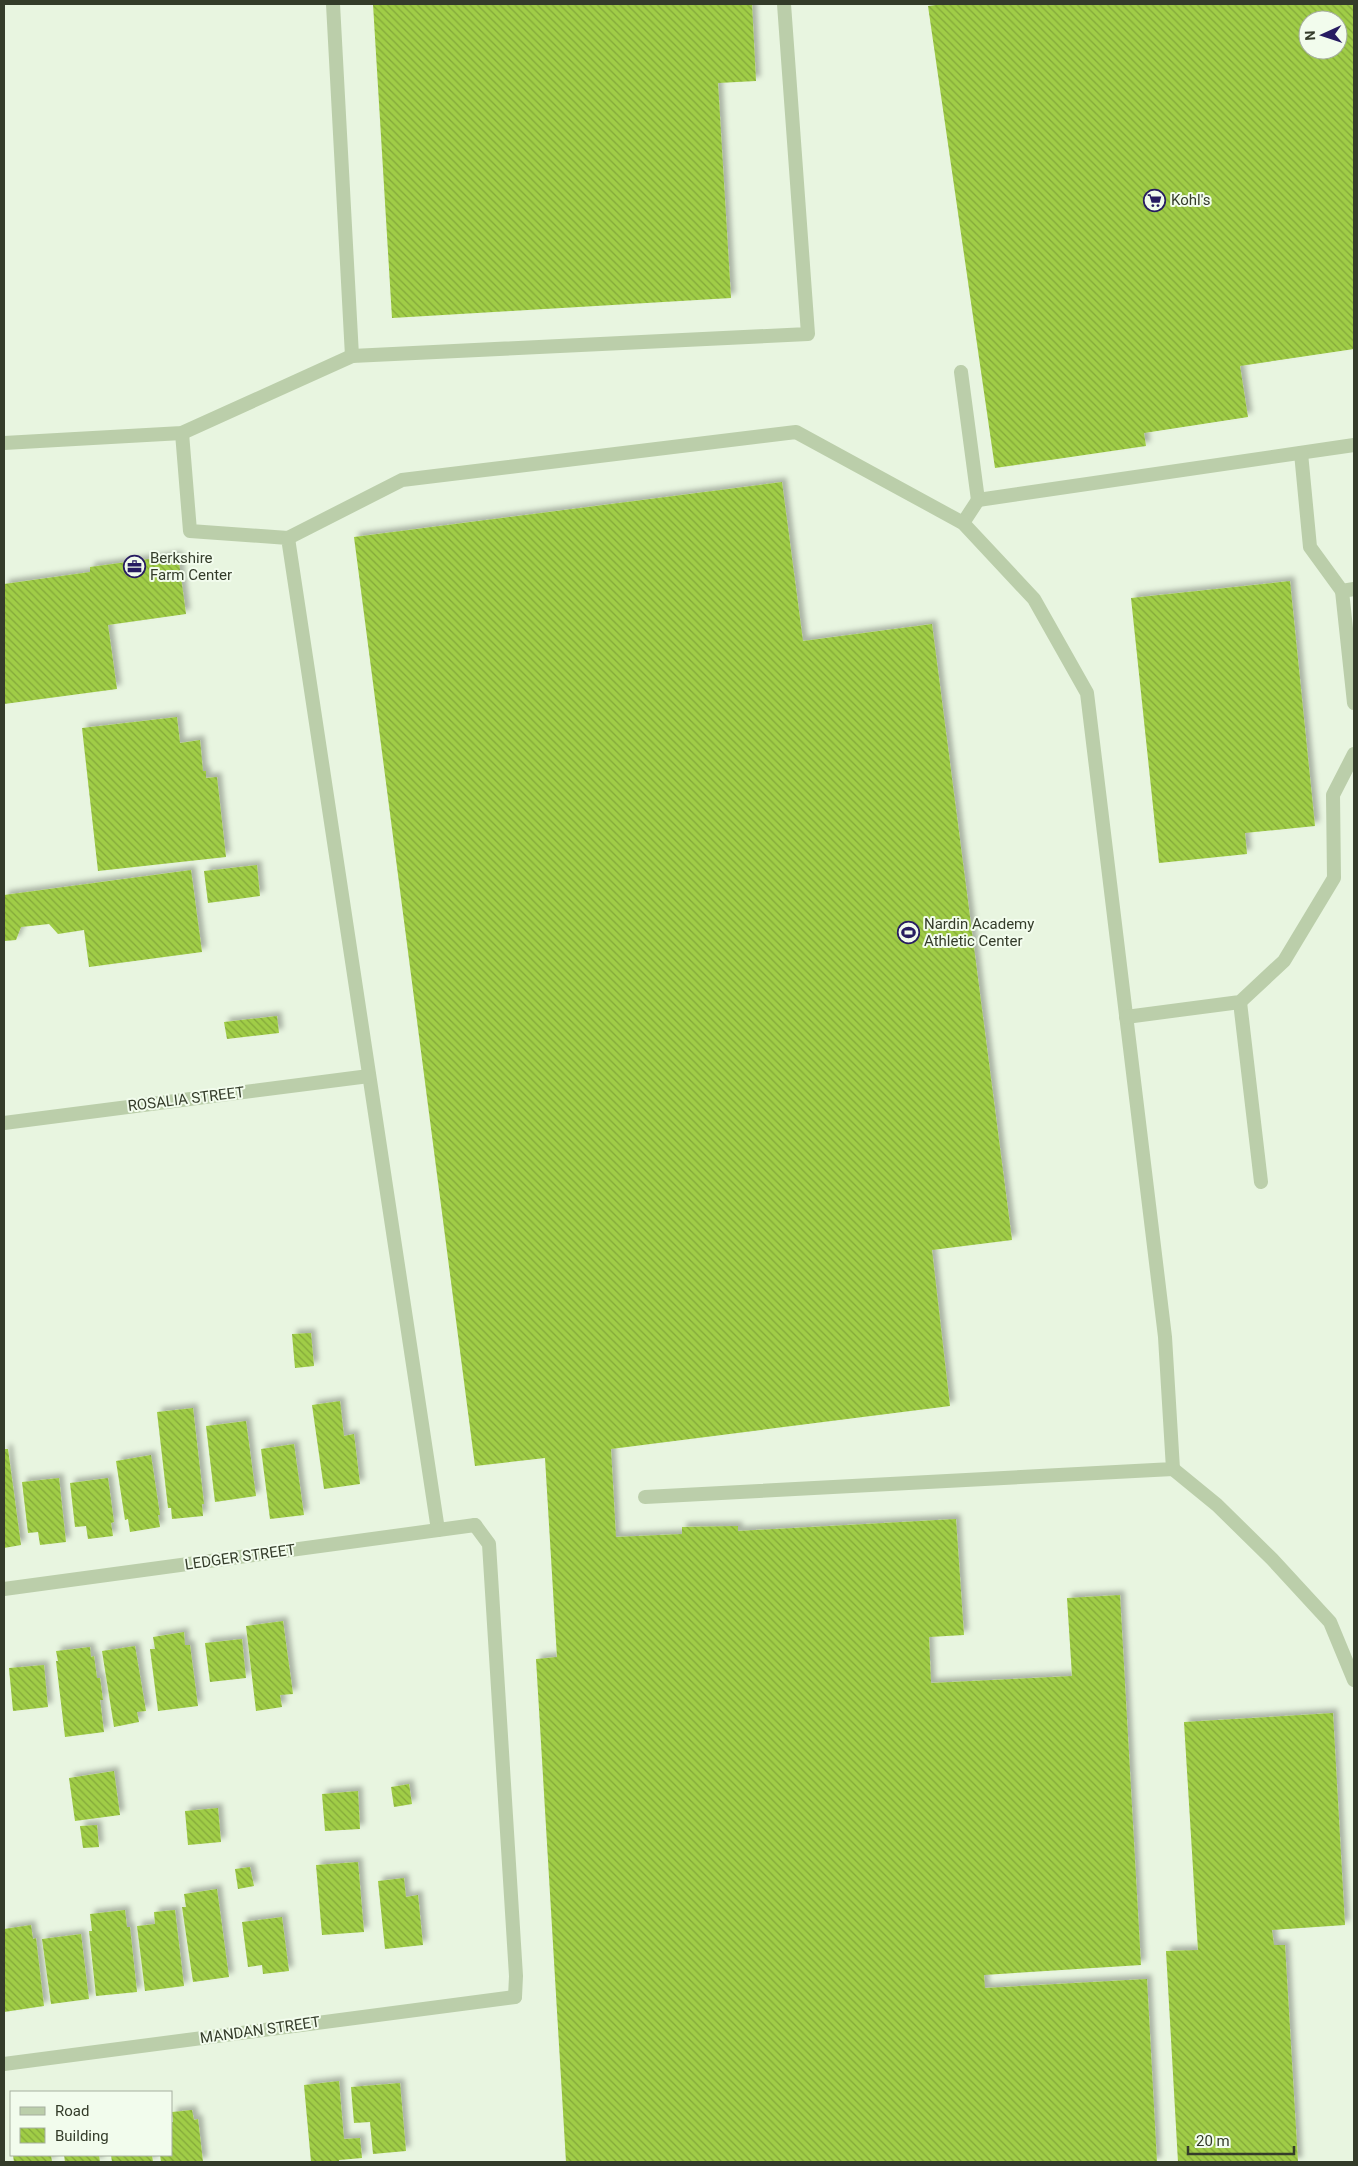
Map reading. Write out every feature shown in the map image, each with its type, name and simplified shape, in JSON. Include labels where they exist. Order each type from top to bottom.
[{"type":"street","points":[[333,4],[352,356]]},
{"type":"street","points":[[4,443],[182,434],[352,356],[808,334],[784,4]]},
{"type":"street","points":[[961,372],[978,500],[964,523]]},
{"type":"street","points":[[182,434],[190,531],[288,538],[402,480],[796,432],[964,523],[1034,599],[1087,693],[1165,1336],[1174,1469]]},
{"type":"street","points":[[978,500],[1354,445]]},
{"type":"street","points":[[1301,452],[1310,547],[1348,590],[1354,703]]},
{"type":"street","points":[[288,538],[438,1530]]},
{"type":"street","points":[[1126,1016],[1240,1002],[1284,961],[1334,878],[1333,795],[1354,754]]},
{"type":"street","points":[[1240,1002],[1261,1182]]},
{"type":"street","name":"ROSALIA STREET","points":[[4,1123],[369,1076]]},
{"type":"street","points":[[645,1497],[1174,1469],[1216,1505],[1265,1552],[1330,1622],[1354,1680]]},
{"type":"street","name":"LEDGER STREET","points":[[4,1589],[475,1525],[489,1544],[516,1976],[515,1997]]},
{"type":"street","name":"MANDAN STREET","points":[[4,2064],[515,1997]]},
{"type":"building","points":[[373,4],[752,4],[756,81],[718,83],[731,298],[392,318]]},
{"type":"building","name":"Kohl's","points":[[945,4],[1354,4],[1354,349],[1240,366],[1248,417],[1144,433],[1146,446],[995,468],[928,6]]},
{"type":"building","points":[[782,482],[803,641],[932,624],[1012,1240],[932,1250],[950,1406],[611,1449],[616,1537],[682,1534],[682,1527],[738,1526],[738,1531],[956,1519],[964,1635],[929,1637],[931,1683],[1072,1676],[1067,1598],[1120,1595],[1141,1965],[984,1975],[985,1988],[1147,1979],[1157,2162],[566,2162],[536,1659],[557,1657],[545,1458],[475,1466],[354,537]]},
{"type":"building","points":[[178,555],[186,614],[108,625],[117,689],[4,704],[4,584],[90,572],[90,567]]},
{"type":"building","points":[[1290,581],[1315,826],[1245,833],[1247,854],[1159,863],[1131,598]]},
{"type":"building","points":[[177,717],[180,743],[200,740],[203,771],[206,771],[206,778],[217,777],[226,857],[98,871],[82,728]]},
{"type":"building","points":[[257,865],[260,896],[208,903],[204,871]]},
{"type":"building","points":[[191,870],[202,952],[89,967],[84,930],[58,934],[49,924],[21,927],[16,940],[4,941],[4,895]]},
{"type":"building","points":[[277,1016],[279,1033],[227,1039],[224,1022]]},
{"type":"building","points":[[311,1333],[314,1366],[295,1368],[292,1334]]},
{"type":"building","points":[[340,1401],[344,1436],[354,1434],[360,1484],[324,1489],[312,1405]]},
{"type":"building","points":[[193,1408],[204,1504],[202,1504],[203,1516],[172,1519],[171,1508],[168,1508],[157,1412]]},
{"type":"building","points":[[246,1421],[256,1496],[215,1502],[206,1426]]},
{"type":"building","points":[[294,1444],[304,1515],[270,1519],[261,1449]]},
{"type":"building","points":[[4,1449],[8,1449],[21,1545],[4,1548]]},
{"type":"building","points":[[151,1455],[160,1527],[130,1532],[128,1519],[125,1520],[116,1461]]},
{"type":"building","points":[[59,1478],[66,1542],[40,1545],[38,1532],[28,1533],[22,1482]]},
{"type":"building","points":[[108,1478],[114,1522],[111,1523],[113,1536],[88,1539],[86,1526],[75,1527],[70,1483]]},
{"type":"building","points":[[283,1621],[293,1694],[280,1695],[282,1707],[256,1711],[246,1626]]},
{"type":"building","points":[[184,1632],[185,1645],[190,1645],[198,1706],[158,1711],[150,1649],[155,1649],[153,1637]]},
{"type":"building","points":[[242,1639],[246,1678],[210,1682],[205,1643]]},
{"type":"building","points":[[135,1646],[146,1711],[137,1712],[139,1722],[114,1727],[102,1651]]},
{"type":"building","points":[[90,1647],[91,1657],[94,1656],[97,1678],[100,1678],[103,1700],[100,1700],[104,1732],[65,1737],[56,1651]]},
{"type":"building","points":[[44,1665],[48,1707],[13,1711],[9,1668]]},
{"type":"building","points":[[1333,1713],[1345,1925],[1272,1930],[1274,1945],[1285,1945],[1298,2162],[1178,2162],[1166,1951],[1198,1950],[1184,1722]]},
{"type":"building","points":[[114,1771],[120,1815],[75,1821],[69,1778]]},
{"type":"building","points":[[409,1784],[412,1804],[394,1807],[391,1787]]},
{"type":"building","points":[[358,1791],[360,1829],[325,1831],[322,1794]]},
{"type":"building","points":[[218,1808],[221,1842],[188,1845],[185,1811]]},
{"type":"building","points":[[97,1825],[99,1847],[83,1848],[80,1826]]},
{"type":"building","points":[[358,1862],[364,1932],[322,1935],[316,1865]]},
{"type":"building","points":[[250,1867],[254,1886],[238,1889],[235,1869]]},
{"type":"building","points":[[404,1878],[406,1897],[418,1895],[423,1945],[385,1949],[378,1881]]},
{"type":"building","points":[[217,1889],[229,1977],[193,1982],[182,1907],[186,1907],[184,1894]]},
{"type":"building","points":[[125,1910],[127,1927],[130,1927],[137,1992],[96,1996],[89,1931],[92,1931],[90,1914]]},
{"type":"building","points":[[175,1910],[184,1986],[145,1991],[137,1926],[155,1924],[154,1912]]},
{"type":"building","points":[[282,1917],[289,1971],[263,1974],[262,1965],[248,1967],[242,1922]]},
{"type":"building","points":[[31,1925],[33,1939],[36,1938],[44,2006],[4,2012],[4,1929]]},
{"type":"building","points":[[81,1934],[89,1999],[51,2004],[42,1939]]},
{"type":"building","points":[[339,2081],[344,2139],[360,2138],[362,2158],[339,2160],[339,2162],[311,2162],[304,2085]]},
{"type":"building","points":[[400,2083],[406,2151],[373,2154],[370,2122],[354,2123],[351,2087]]},
{"type":"building","points":[[192,2110],[194,2120],[198,2119],[203,2162],[161,2162],[160,2156],[172,2156],[172,2112]]},
{"type":"building","points":[[13,2156],[51,2156],[52,2162],[14,2162]]},
{"type":"building","points":[[64,2156],[99,2156],[100,2162],[65,2162]]},
{"type":"building","points":[[111,2156],[152,2156],[153,2162],[112,2162]]},
{"type":"place","name":"Kohl's","points":[[1155,200]]},
{"type":"place","name":"Berkshire Farm Center","points":[[134,567]]},
{"type":"place","name":"Nardin Academy Athletic Center","points":[[908,933]]}]
